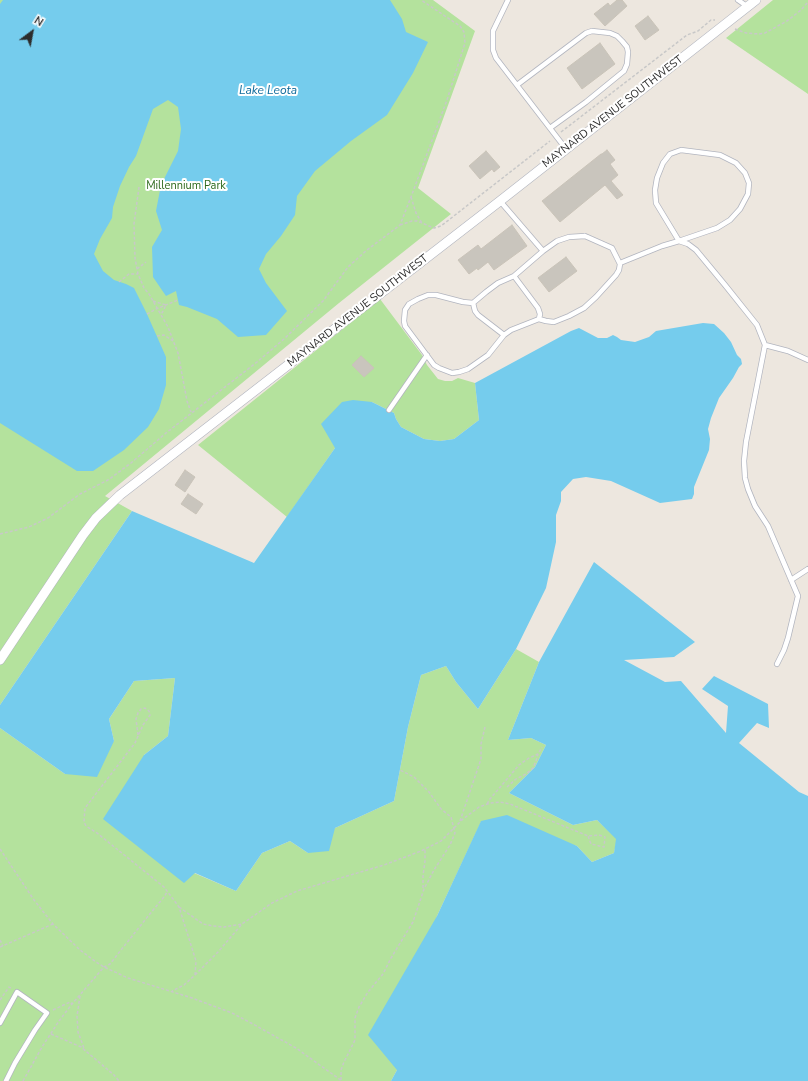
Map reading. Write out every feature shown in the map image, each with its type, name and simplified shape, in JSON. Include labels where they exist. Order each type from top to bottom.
[{"type":"street","name":"MAYNARD AVENUE SOUTHWEST","points":[[0,660],[83,534],[96,518],[120,495],[500,202],[756,0]]},
{"type":"lane","points":[[508,0],[493,31],[492,50],[496,58],[566,149]]},
{"type":"lane","points":[[738,0],[748,7]]},
{"type":"lane","points":[[517,85],[586,33],[592,31],[610,33],[618,36],[627,46],[627,64],[624,71],[586,102],[550,128]]},
{"type":"lane","points":[[620,263],[662,246],[679,241],[717,228],[730,220],[740,209],[748,194],[749,183],[745,173],[736,163],[720,155],[682,150],[670,154],[662,163],[655,190],[656,203],[679,241],[688,244],[696,250],[720,279],[757,325],[765,345],[746,442],[744,461],[745,478],[748,489],[755,506],[768,526],[798,596],[788,638],[777,664]]},
{"type":"lane","points":[[500,202],[544,251]]},
{"type":"lane","points":[[474,303],[436,295],[428,295],[409,304],[405,310],[405,326],[434,365],[445,372],[459,372],[476,364],[488,355],[504,335],[511,330],[539,319],[554,322],[584,308],[619,270],[620,263],[612,248],[585,236],[569,237],[557,241],[514,276],[498,283],[486,292],[474,303],[473,308],[478,315],[504,335]]},
{"type":"lane","points":[[514,276],[538,308],[540,314],[539,319]]},
{"type":"lane","points":[[765,345],[788,351],[808,360]]},
{"type":"lane","points":[[389,410],[427,355]]},
{"type":"lane","points":[[791,580],[808,569]]},
{"type":"lane","points":[[0,1023],[17,992],[47,1013],[15,1062],[6,1081]]},
{"type":"path","points":[[0,534],[29,526],[48,518],[80,494],[108,480],[131,463],[192,412],[257,362],[284,339],[323,300],[348,267],[367,250],[400,225],[447,100],[465,43],[464,32],[460,26],[421,0]]},
{"type":"path","points":[[139,187],[134,224],[135,258],[138,274],[144,288],[168,327],[178,353],[187,401],[192,412]]},
{"type":"path","points":[[411,197],[416,212],[422,223]]},
{"type":"path","points":[[137,269],[146,262]]},
{"type":"path","points":[[119,282],[129,274],[138,274]]},
{"type":"path","points":[[148,314],[178,300]]},
{"type":"path","points":[[153,301],[166,305]]},
{"type":"path","points":[[161,315],[166,305]]},
{"type":"path","points":[[157,336],[164,336],[173,340]]},
{"type":"path","points":[[138,735],[136,719],[138,712],[145,708],[149,711],[150,715],[135,743],[85,808],[84,822],[86,826],[97,833],[164,887],[179,907],[203,924],[224,927],[242,924]]},
{"type":"path","points":[[459,823],[481,759],[480,744],[485,727]]},
{"type":"path","points":[[507,787],[532,768],[542,747]]},
{"type":"path","points":[[487,804],[519,765],[538,754]]},
{"type":"path","points":[[341,1081],[341,1070],[355,1040],[355,1018],[359,1007],[368,992],[383,974],[413,922],[424,890],[434,870],[450,845],[455,833],[451,817],[441,808],[429,792],[414,777],[400,770]]},
{"type":"path","points":[[172,991],[184,985],[195,975],[218,952],[242,924],[272,903],[297,891],[384,865],[425,849],[441,841],[459,823],[479,807],[487,804],[500,802],[510,804],[588,836],[605,837],[604,847],[591,844],[588,836]]},
{"type":"path","points":[[0,849],[34,900],[53,924],[80,950],[104,968],[128,978],[172,991],[232,1013],[296,1048],[341,1081]]},
{"type":"path","points":[[424,890],[423,876],[425,849]]},
{"type":"path","points":[[23,1081],[50,1034],[72,1004],[104,968],[110,964],[167,892]]},
{"type":"path","points":[[179,907],[196,961],[195,975]]},
{"type":"path","points":[[0,947],[53,924]]},
{"type":"path","points":[[0,940],[3,946]]},
{"type":"path","points":[[0,1000],[9,987],[17,992]]},
{"type":"path","points":[[80,995],[77,1016],[78,1032],[85,1051]]},
{"type":"path","points":[[47,1013],[70,1002],[72,1004]]},
{"type":"path","points":[[50,1034],[81,1047],[119,1081]]},
{"type":"green space","name":"Lake Leota","points":[[0,0],[433,0],[475,31],[418,188],[451,214],[339,303],[105,496],[132,511],[0,705]]},
{"type":"green space","points":[[773,0],[808,0],[808,94],[726,38]]},
{"type":"green space","points":[[380,299],[438,379],[452,381],[458,378],[475,383],[479,420],[454,439],[440,441],[424,439],[401,427],[394,413],[372,402],[335,448],[287,517],[198,445]]},
{"type":"green space","points":[[516,649],[539,662],[508,740],[531,738],[546,745],[535,767],[509,793],[573,825],[597,820],[617,839],[614,853],[592,862],[577,846],[481,822],[437,916],[397,1070],[391,1081],[0,1081],[0,728],[65,774],[114,741],[109,719],[134,681],[175,678],[168,736],[144,755],[194,873],[236,891],[262,853],[290,841],[308,853],[335,828],[394,801],[408,727],[421,675],[446,666],[456,682],[478,709]]},
{"type":"water","name":"Lake Leota","points":[[3,0],[390,0],[402,19],[406,32],[428,42],[413,73],[387,115],[351,141],[315,171],[297,196],[295,215],[281,236],[266,254],[259,269],[266,283],[287,311],[266,335],[238,337],[217,319],[179,305],[176,291],[166,296],[153,277],[152,247],[162,230],[156,211],[161,185],[178,151],[181,129],[178,107],[168,100],[153,109],[136,156],[120,186],[113,207],[112,218],[100,239],[94,254],[103,271],[114,280],[134,288],[166,357],[166,385],[159,409],[148,427],[124,450],[93,471],[77,471],[0,423],[0,4]]},
{"type":"water","points":[[703,323],[714,324],[724,333],[741,359],[742,364],[719,398],[711,418],[708,429],[710,439],[709,450],[694,487],[692,499],[660,503],[611,481],[586,477],[573,479],[561,492],[561,501],[556,515],[556,542],[546,588],[516,649],[478,709],[456,682],[446,666],[421,675],[408,727],[394,801],[335,828],[329,851],[308,853],[290,841],[262,853],[236,891],[195,873],[184,883],[103,819],[144,755],[168,736],[175,678],[134,681],[109,719],[114,741],[97,777],[65,774],[0,728],[0,705],[132,511],[254,563],[335,448],[321,424],[342,402],[353,400],[372,402],[394,413],[401,427],[424,439],[440,441],[454,439],[479,420],[475,383],[571,331],[579,328],[598,338],[607,338],[613,335],[621,340],[635,342],[649,337],[656,331]]},
{"type":"water","points":[[594,562],[695,642],[674,657],[624,660],[665,682],[681,681],[726,733],[728,706],[702,689],[714,676],[768,704],[769,728],[757,723],[739,743],[799,792],[808,796],[808,1081],[391,1081],[397,1070],[368,1035],[437,916],[481,821],[507,815],[577,846],[592,862],[614,853],[616,839],[597,820],[573,825],[509,793],[535,767],[546,745],[531,738],[508,740],[539,662]]},
{"type":"building","points":[[617,0],[622,0],[627,6],[605,26],[594,14],[608,3],[610,6]]},
{"type":"building","points":[[648,16],[659,30],[645,40],[635,26]]},
{"type":"building","points":[[600,43],[615,64],[582,89],[567,68]]},
{"type":"building","points":[[607,150],[615,160],[610,164],[618,175],[611,181],[623,195],[617,199],[605,185],[560,222],[542,201]]},
{"type":"building","points":[[486,151],[500,167],[494,172],[492,169],[480,179],[469,166]]},
{"type":"building","points":[[512,225],[527,246],[494,270],[488,262],[478,270],[477,268],[469,274],[458,260],[478,245],[481,249]]},
{"type":"building","points":[[566,257],[577,271],[549,292],[538,278]]},
{"type":"building","points":[[361,356],[374,368],[364,377],[352,365]]},
{"type":"building","points":[[185,470],[195,477],[185,492],[175,485]]},
{"type":"building","points":[[188,494],[203,504],[196,514],[181,504]]},
{"type":"park label","name":"Millennium Park","points":[[186,186]]}]
